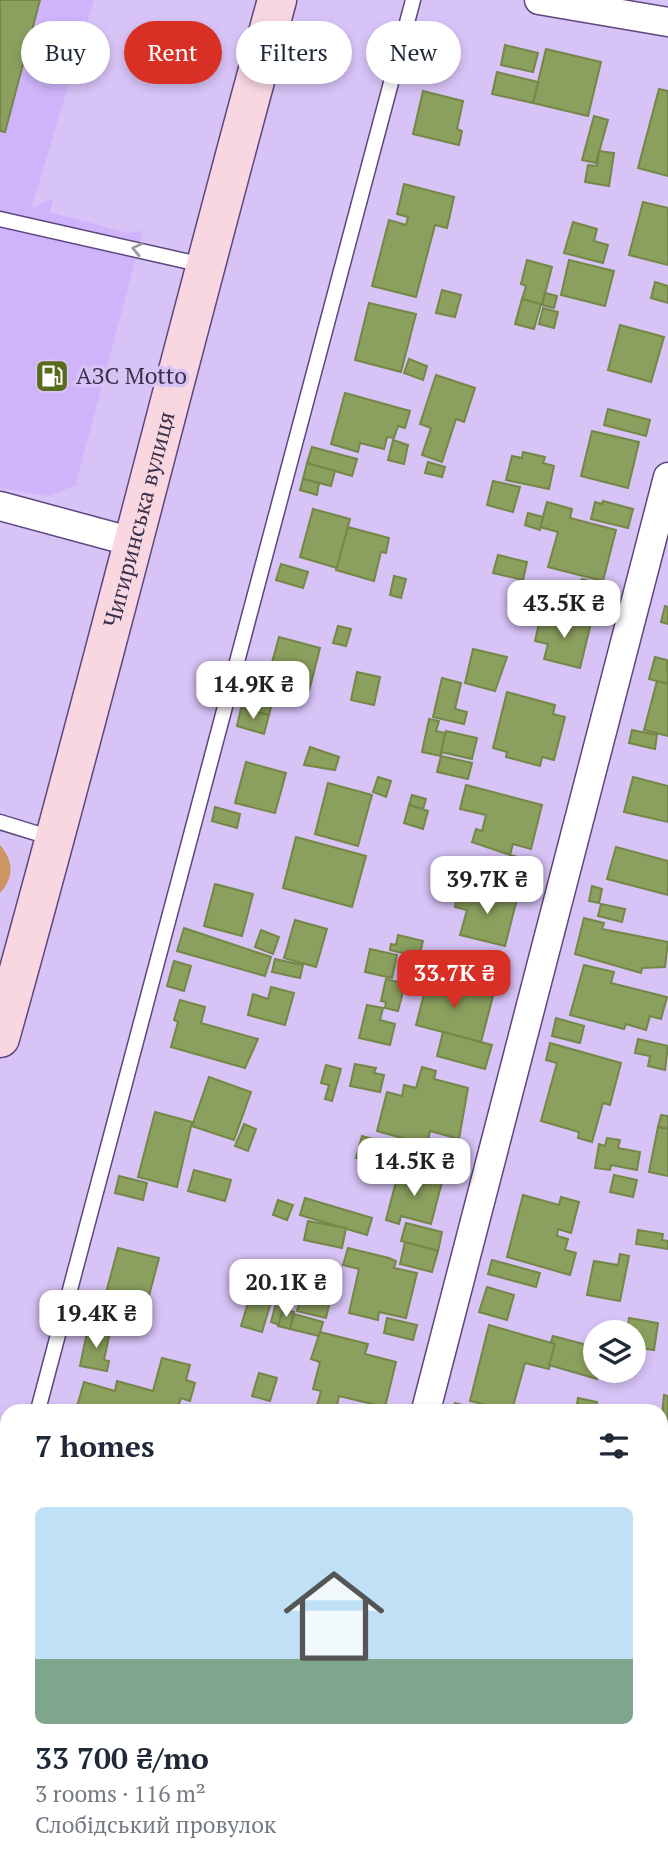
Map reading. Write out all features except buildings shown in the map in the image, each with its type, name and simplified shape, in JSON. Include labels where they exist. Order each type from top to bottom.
[{"type":"main road","name":"Чигиринська вулиця","points":[[0,1038],[134,542],[203,265],[277,0]]},
{"type":"street","points":[[539,0],[668,22]]},
{"type":"street","points":[[428,1404],[668,477]]},
{"type":"street","points":[[0,506],[134,542]]},
{"type":"lane","points":[[40,1404],[413,0]]},
{"type":"lane","points":[[0,219],[203,265]]},
{"type":"lane","points":[[0,822],[53,839]]},
{"type":"shaded area","name":"АЗС Motto","points":[[0,0],[94,0],[88,21],[21,21],[21,84],[69,84],[32,206],[37,207],[42,202],[53,200],[50,212],[128,233],[143,231],[76,483],[79,484],[48,496],[0,488]]},
{"type":"shaded area","points":[[0,845],[10,863],[10,875],[0,893]]},
{"type":"place","name":"АЗС Motto","points":[[52,376]]}]
